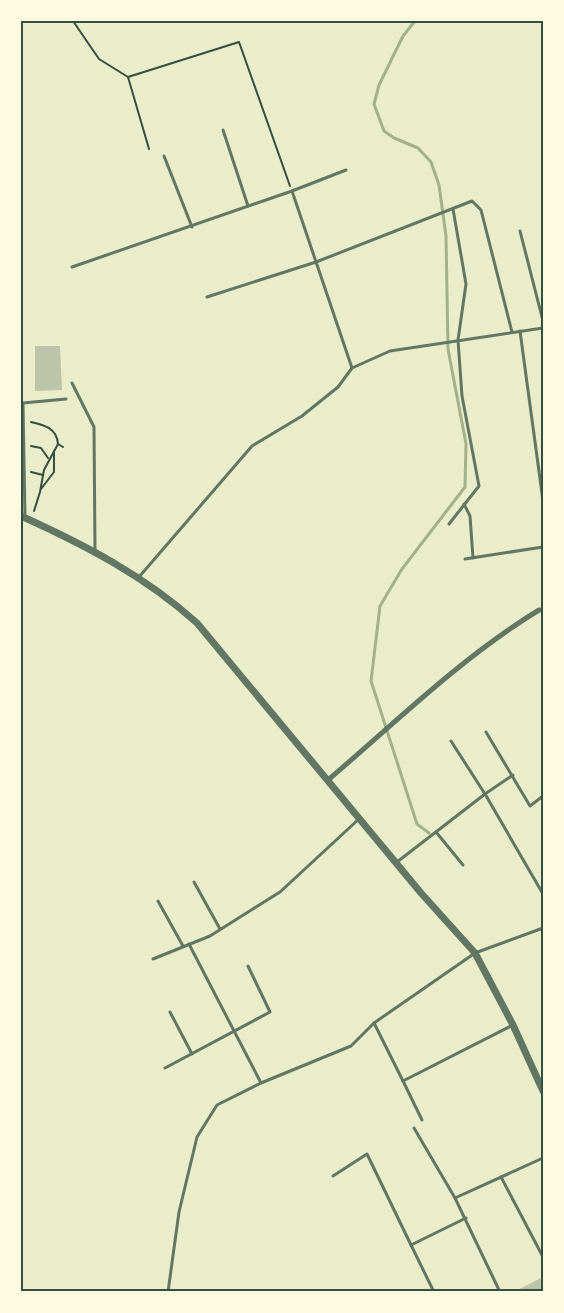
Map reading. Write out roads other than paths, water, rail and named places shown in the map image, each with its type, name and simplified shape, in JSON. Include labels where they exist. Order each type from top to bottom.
[{"type":"street","points":[[23,517],[95,551],[140,577],[169,598],[197,623],[475,953],[513,1025],[543,1091]]},
{"type":"street","points":[[328,780],[473,657],[515,624],[539,610],[543,610]]},
{"type":"lane","points":[[223,130],[248,206]]},
{"type":"lane","points":[[164,156],[192,227]]},
{"type":"lane","points":[[72,267],[192,227],[346,170]]},
{"type":"lane","points":[[292,190],[352,368]]},
{"type":"lane","points":[[207,297],[316,262],[472,201],[481,210],[512,332]]},
{"type":"lane","points":[[448,524],[479,486],[462,396],[458,340],[466,284],[453,209]]},
{"type":"lane","points":[[520,231],[543,321]]},
{"type":"lane","points":[[140,577],[252,446],[302,416],[338,387],[352,368],[390,351],[543,328]]},
{"type":"lane","points":[[520,331],[543,501]]},
{"type":"lane","points":[[72,383],[94,427],[95,551]]},
{"type":"lane","points":[[23,517],[23,403],[66,399]]},
{"type":"lane","points":[[464,504],[470,516],[473,558]]},
{"type":"lane","points":[[465,559],[543,547]]},
{"type":"lane","points":[[486,732],[530,806],[543,796]]},
{"type":"lane","points":[[451,741],[485,794],[543,894]]},
{"type":"lane","points":[[397,862],[485,794],[513,775]]},
{"type":"lane","points":[[153,958],[210,936],[280,892],[360,818]]},
{"type":"lane","points":[[436,832],[463,865]]},
{"type":"lane","points":[[194,882],[220,928]]},
{"type":"lane","points":[[158,901],[183,946]]},
{"type":"lane","points":[[168,1292],[179,1212],[197,1137],[218,1105],[261,1083],[351,1046],[374,1023],[475,953],[543,928]]},
{"type":"lane","points":[[189,944],[261,1083]]},
{"type":"lane","points":[[165,1068],[233,1030],[270,1012],[248,966]]},
{"type":"lane","points":[[170,1012],[192,1054]]},
{"type":"lane","points":[[374,1023],[422,1120]]},
{"type":"lane","points":[[403,1081],[513,1025]]},
{"type":"lane","points":[[414,1128],[466,1218],[500,1291]]},
{"type":"lane","points":[[333,1176],[367,1154],[434,1292]]},
{"type":"lane","points":[[455,1198],[543,1158]]},
{"type":"lane","points":[[501,1177],[543,1257]]},
{"type":"lane","points":[[411,1244],[466,1218]]},
{"type":"waterway","points":[[415,21],[403,36],[379,85],[374,104],[384,131],[394,138],[418,148],[431,162],[439,185],[446,236],[448,349],[466,444],[465,487],[402,569],[380,606],[371,681],[417,824],[429,833]]}]
